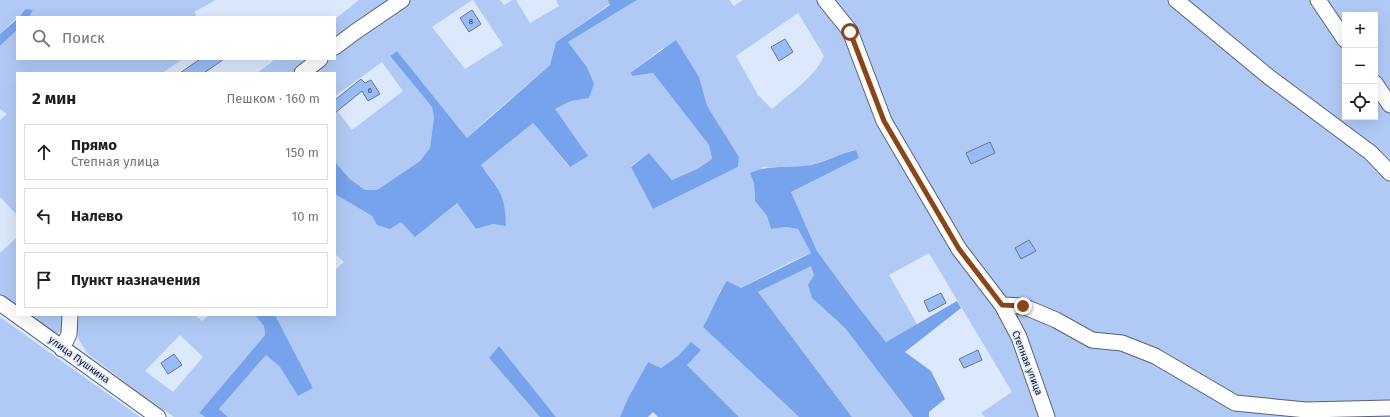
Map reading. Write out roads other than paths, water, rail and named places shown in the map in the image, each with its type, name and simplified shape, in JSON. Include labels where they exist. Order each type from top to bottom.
[{"type":"street","points":[[336,46],[402,0]]},
{"type":"street","name":"Степная улица","points":[[825,0],[850,32],[884,121],[959,249],[1002,305],[1019,337],[1047,417]]},
{"type":"street","points":[[1176,0],[1270,78],[1371,153],[1390,173]]},
{"type":"street","points":[[1318,0],[1342,36]]},
{"type":"street","points":[[303,72],[319,60]]},
{"type":"street","points":[[1376,84],[1390,105]]},
{"type":"street","points":[[1002,305],[1023,306],[1056,320],[1092,340],[1122,344],[1155,356],[1235,403],[1306,410],[1390,408]]},
{"type":"street","name":"улица Пушкина","points":[[2,309],[62,349],[158,417]]},
{"type":"street","points":[[62,349],[68,334],[70,316]]}]
